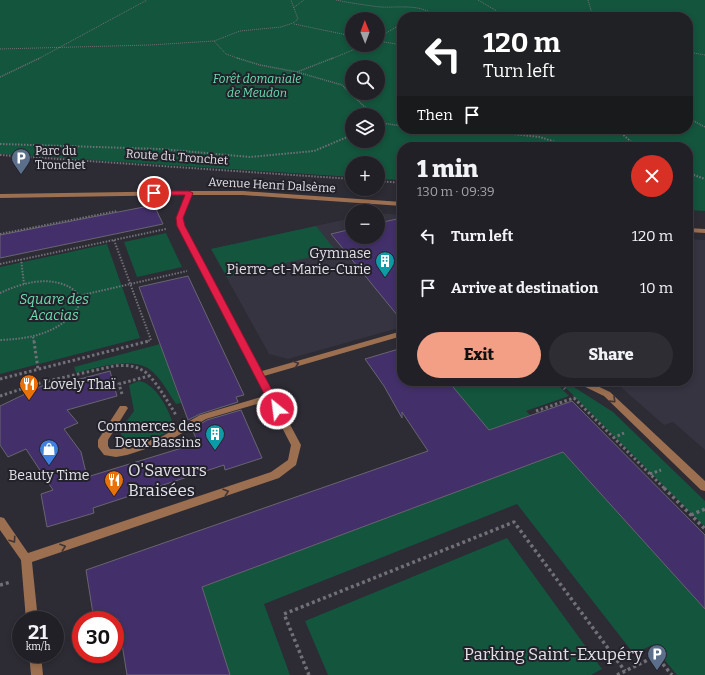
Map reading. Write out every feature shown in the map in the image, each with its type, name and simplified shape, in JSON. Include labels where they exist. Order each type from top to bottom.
[{"type":"street","points":[[26,559],[274,475],[293,462],[296,445],[180,222],[189,193]]},
{"type":"street","name":"Avenue Henri Dalsème","points":[[0,196],[243,193],[397,204]]},
{"type":"street","points":[[693,230],[705,231]]},
{"type":"street","points":[[259,375],[397,334]]},
{"type":"street","points":[[590,386],[607,394],[705,487]]},
{"type":"street","points":[[123,408],[103,440],[103,447],[107,452],[116,453],[127,451],[164,440],[202,417],[271,397]]},
{"type":"street","points":[[0,521],[26,559],[31,611]]},
{"type":"street","points":[[36,663],[38,675]]},
{"type":"path","points":[[0,77],[62,47],[147,0]]},
{"type":"path","points":[[291,0],[298,19],[293,24]]},
{"type":"path","points":[[294,8],[304,0]]},
{"type":"path","points":[[336,0],[387,7],[409,7],[427,10],[430,12]]},
{"type":"path","points":[[478,0],[498,12]]},
{"type":"path","points":[[588,0],[592,12]]},
{"type":"path","points":[[0,49],[150,45],[214,41],[240,31],[281,27],[293,24],[345,35]]},
{"type":"path","points":[[385,34],[397,27]]},
{"type":"path","points":[[214,41],[226,54],[260,65],[297,72],[342,85],[366,108]]},
{"type":"path","points":[[385,42],[397,44]]},
{"type":"path","points":[[297,72],[347,52]]},
{"type":"path","points":[[693,53],[705,54]]},
{"type":"path","points":[[693,121],[705,127]]},
{"type":"path","points":[[385,123],[397,125]]},
{"type":"path","points":[[513,134],[540,137],[555,142]]},
{"type":"path","points":[[623,134],[631,142]]},
{"type":"path","points":[[0,144],[161,149],[250,157],[314,151],[345,138]]},
{"type":"path","name":"Route du Tronchet","points":[[0,155],[345,179]]},
{"type":"path","points":[[693,175],[705,179]]},
{"type":"path","points":[[385,182],[397,183]]},
{"type":"path","points":[[0,234],[123,210]]},
{"type":"path","points":[[0,264],[166,229]]},
{"type":"path","points":[[0,379],[151,340],[114,240]]},
{"type":"path","points":[[21,259],[24,284]]},
{"type":"path","points":[[78,296],[203,267]]},
{"type":"path","points":[[0,293],[24,284],[41,281],[57,282],[69,286],[77,293],[80,302],[76,312],[66,322],[51,331],[33,337],[15,340],[0,340]]},
{"type":"path","points":[[33,337],[38,369]]},
{"type":"path","points":[[0,396],[43,382],[114,366],[126,365],[143,370],[181,420],[202,417]]},
{"type":"path","points":[[123,397],[119,384],[149,376]]},
{"type":"path","points":[[536,411],[574,398],[705,529]]},
{"type":"path","points":[[691,515],[705,509]]},
{"type":"path","points":[[309,675],[284,614],[514,522],[625,671]]},
{"type":"path","points":[[617,675],[656,656],[672,675]]},
{"type":"shaded area","points":[[385,214],[397,215],[397,328],[288,359],[269,354],[211,249],[345,220],[345,244],[385,244]]},
{"type":"shaded area","points":[[693,239],[705,240],[705,450],[673,422],[664,425],[620,386],[693,386]]},
{"type":"green space","name":"Forêt domaniale de Meudon","points":[[0,0],[705,0],[705,211],[693,210],[693,142],[397,142],[397,180],[385,179],[385,156],[345,156],[345,177],[0,154]]},
{"type":"green space","points":[[316,226],[336,251],[227,277],[211,249]]},
{"type":"green space","points":[[166,233],[182,267],[137,277],[124,242]]},
{"type":"green space","name":"Square des Acacias","points":[[107,244],[140,338],[0,374],[0,267]]},
{"type":"green space","points":[[160,344],[181,403],[176,404],[157,377],[149,369],[142,366],[133,364],[113,365],[76,373],[74,367]]},
{"type":"green space","points":[[139,381],[150,386],[156,392],[165,404],[173,424],[167,433],[135,444],[125,441],[122,438],[120,430],[134,411],[129,385]]},
{"type":"green space","points":[[452,386],[559,386],[569,396],[526,411],[530,415],[488,430]]},
{"type":"green space","points":[[564,386],[572,386],[613,412],[705,501],[705,527]]},
{"type":"green space","points":[[563,452],[705,609],[705,675],[677,675],[652,645],[634,654],[517,504],[264,604],[290,675],[229,675],[202,587]]},
{"type":"green space","points":[[507,538],[602,669],[591,675],[328,675],[305,621]]},
{"type":"building","points":[[154,205],[163,224],[0,258],[0,235]]},
{"type":"building","name":"Gymnase Pierre-et-Marie-Curie","points":[[397,219],[397,315],[331,234],[345,231],[345,244],[385,244],[385,222]]},
{"type":"building","points":[[188,276],[244,395],[236,397],[238,402],[200,414],[188,420],[139,287]]},
{"type":"building","points":[[397,349],[397,386],[452,386],[489,430],[572,401],[705,535],[705,609],[563,452],[202,587],[230,675],[127,675],[124,656],[124,611],[93,611],[86,570],[428,451],[402,412],[402,418],[384,386],[365,359]]},
{"type":"building","name":"Commerces des Deux Bassins","points":[[110,371],[117,396],[67,410],[78,423],[64,429],[81,452],[87,477],[198,443],[192,429],[207,420],[241,410],[262,458],[225,470],[224,465],[93,508],[94,513],[47,527],[41,494],[53,490],[26,449],[8,457],[0,445],[0,406],[44,385],[46,388]]},
{"type":"place","name":"Parc du Tronchet","points":[[21,175]]},
{"type":"place","name":"Gymnase Pierre-et-Marie-Curie","points":[[385,278]]},
{"type":"place","name":"Lovely Thaï","points":[[29,401]]},
{"type":"place","name":"Commerces des Deux Bassins","points":[[215,451]]},
{"type":"place","name":"Beauty Time","points":[[49,466]]},
{"type":"place","name":"O'Saveurs Braisées","points":[[114,497]]},
{"type":"place","name":"Parking Saint-Exupéry","points":[[657,671]]},
{"type":"route","points":[[154,193],[189,193],[180,218],[181,226],[277,409]]}]
